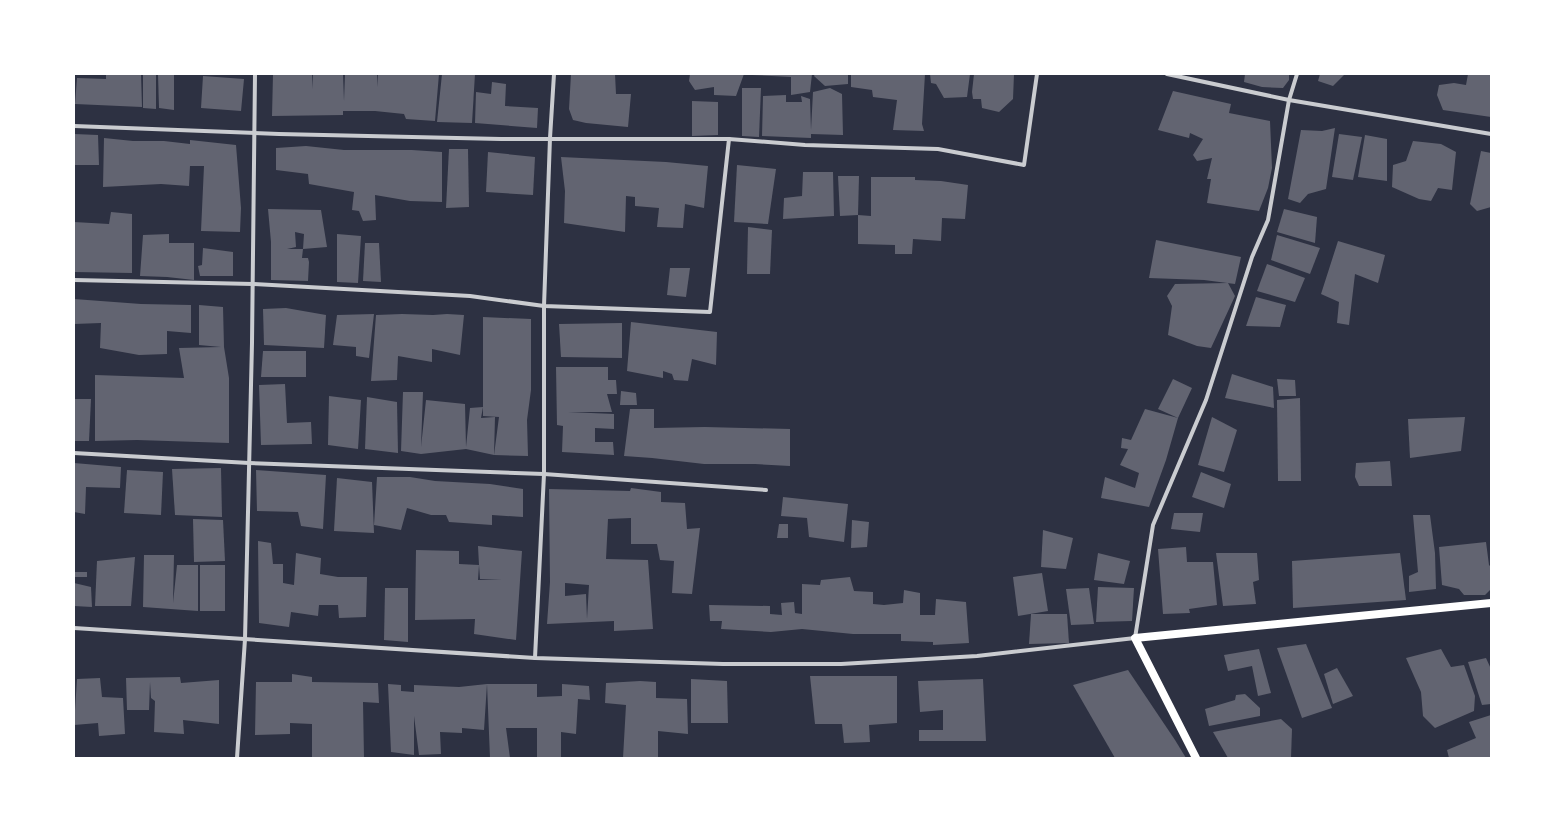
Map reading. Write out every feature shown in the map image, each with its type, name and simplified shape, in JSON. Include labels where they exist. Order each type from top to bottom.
[{"type":"main road","points":[[1196,758],[1135,638],[1491,603]]},
{"type":"street","points":[[237,758],[245,640],[256,74]]},
{"type":"street","points":[[535,658],[544,474],[544,306],[550,138],[554,74]]},
{"type":"street","points":[[74,126],[254,133],[501,139],[729,139],[805,145],[938,149],[1024,165],[1037,74]]},
{"type":"street","points":[[1167,74],[1289,100],[1491,134]]},
{"type":"street","points":[[74,628],[535,658],[723,664],[841,664],[977,656],[1135,638],[1153,525],[1206,400],[1252,257],[1268,220],[1289,100],[1297,74]]},
{"type":"street","points":[[74,280],[253,284],[470,296],[544,306],[710,312],[729,139]]},
{"type":"street","points":[[74,453],[249,463],[544,474],[766,490]]},
{"type":"building","points":[[106,74],[141,74],[142,107],[75,104],[77,78],[106,79]]},
{"type":"building","points":[[143,74],[156,74],[156,109],[143,108]]},
{"type":"building","points":[[158,74],[174,74],[174,110],[159,108]]},
{"type":"building","points":[[273,74],[312,74],[312,89],[313,74],[343,74],[344,101],[345,74],[377,74],[377,87],[378,74],[439,74],[435,121],[406,119],[404,114],[375,111],[343,111],[343,115],[272,116]]},
{"type":"building","points":[[442,74],[475,74],[472,123],[437,122]]},
{"type":"building","points":[[571,74],[615,74],[616,94],[631,94],[628,127],[586,123],[573,120],[569,109]]},
{"type":"building","points":[[690,74],[744,74],[736,96],[714,95],[714,87],[695,90],[689,81]]},
{"type":"building","points":[[752,74],[812,74],[810,92],[791,95],[791,77]]},
{"type":"building","points":[[815,74],[848,74],[848,84],[825,86],[814,76]]},
{"type":"building","points":[[851,74],[925,74],[922,124],[924,131],[893,130],[897,100],[873,97],[872,90],[851,87]]},
{"type":"building","points":[[930,74],[970,74],[967,97],[944,98],[936,84],[931,83]]},
{"type":"building","points":[[974,74],[1014,74],[1013,99],[999,112],[982,108],[981,99],[973,99],[972,92]]},
{"type":"building","points":[[1245,74],[1289,74],[1289,80],[1283,88],[1262,87],[1244,82]]},
{"type":"building","points":[[1320,74],[1345,74],[1333,86],[1318,81]]},
{"type":"building","points":[[1468,74],[1491,74],[1491,117],[1443,110],[1437,95],[1439,85],[1454,83],[1466,85]]},
{"type":"building","points":[[203,76],[244,79],[241,111],[201,108]]},
{"type":"building","points":[[492,82],[506,84],[505,106],[538,108],[537,128],[475,123],[476,92],[491,94]]},
{"type":"building","points":[[742,88],[761,88],[759,137],[742,136]]},
{"type":"building","points":[[830,88],[842,94],[843,135],[811,134],[811,138],[762,136],[763,96],[786,95],[786,102],[802,102],[801,96],[810,99],[811,130],[813,92]]},
{"type":"building","points":[[1173,91],[1231,104],[1229,113],[1270,121],[1272,168],[1268,188],[1259,211],[1207,203],[1211,179],[1207,179],[1212,158],[1197,161],[1193,155],[1203,139],[1190,133],[1189,138],[1158,130]]},
{"type":"building","points":[[692,101],[718,102],[718,135],[692,136]]},
{"type":"building","points":[[1335,128],[1326,189],[1308,194],[1300,203],[1288,199],[1301,130],[1322,131]]},
{"type":"building","points":[[74,134],[98,135],[99,165],[74,165]]},
{"type":"building","points":[[1339,134],[1362,137],[1353,180],[1332,177]]},
{"type":"building","points":[[1365,135],[1387,139],[1387,181],[1358,177]]},
{"type":"building","points":[[104,138],[190,144],[190,140],[236,145],[241,208],[240,232],[201,231],[204,166],[190,166],[189,186],[161,184],[103,187]]},
{"type":"building","points":[[1413,141],[1441,144],[1456,152],[1452,190],[1438,188],[1431,201],[1419,199],[1392,187],[1393,165],[1406,161]]},
{"type":"building","points":[[306,146],[344,150],[412,150],[442,152],[442,202],[410,201],[375,195],[376,220],[363,221],[359,211],[352,210],[354,192],[309,184],[308,174],[276,170],[276,148]]},
{"type":"building","points":[[449,149],[468,149],[469,207],[446,208]]},
{"type":"building","points":[[1481,151],[1491,153],[1491,207],[1477,211],[1470,204]]},
{"type":"building","points":[[488,152],[535,157],[533,195],[486,192]]},
{"type":"building","points":[[561,157],[666,162],[708,166],[704,208],[685,204],[683,228],[657,227],[659,208],[635,206],[635,197],[626,196],[625,232],[564,223],[565,191]]},
{"type":"building","points":[[737,165],[776,169],[768,224],[734,222]]},
{"type":"building","points":[[803,172],[833,172],[834,216],[783,219],[784,198],[802,196]]},
{"type":"building","points":[[838,176],[859,176],[858,215],[840,216]]},
{"type":"building","points":[[871,177],[915,177],[915,180],[941,181],[968,185],[965,219],[942,218],[941,241],[913,239],[912,254],[895,254],[895,245],[858,244],[858,215],[871,216]]},
{"type":"building","points":[[268,209],[321,210],[327,247],[303,249],[302,258],[308,258],[309,262],[308,281],[271,280],[271,242]],"holes":[[[295,232],[304,234],[303,249],[287,249],[296,247]]]},
{"type":"building","points":[[1284,209],[1317,217],[1315,243],[1277,232]]},
{"type":"building","points":[[111,212],[132,214],[132,273],[74,272],[74,222],[109,224]]},
{"type":"building","points":[[748,227],[772,230],[770,274],[747,274]]},
{"type":"building","points":[[169,234],[169,243],[194,243],[194,280],[140,276],[143,235]]},
{"type":"building","points":[[337,234],[361,236],[358,283],[337,282]]},
{"type":"building","points":[[1277,235],[1320,248],[1310,274],[1271,260]]},
{"type":"building","points":[[1156,240],[1241,257],[1235,284],[1204,280],[1149,278]]},
{"type":"building","points":[[1338,241],[1385,255],[1378,283],[1355,274],[1349,325],[1337,323],[1339,302],[1321,294]]},
{"type":"building","points":[[365,243],[379,243],[381,282],[363,281]]},
{"type":"building","points":[[203,248],[233,252],[233,276],[200,276],[198,266],[202,265]]},
{"type":"building","points":[[1267,264],[1305,278],[1295,302],[1257,291]]},
{"type":"building","points":[[670,268],[690,268],[686,297],[667,295]]},
{"type":"building","points":[[1228,283],[1235,296],[1211,348],[1197,346],[1168,335],[1172,306],[1167,296],[1175,284]]},
{"type":"building","points":[[1256,297],[1286,305],[1280,327],[1246,326]]},
{"type":"building","points":[[74,299],[141,304],[191,305],[191,333],[167,331],[167,354],[139,355],[100,348],[101,323],[74,324]]},
{"type":"building","points":[[199,305],[223,307],[224,347],[229,378],[229,443],[137,440],[95,441],[95,375],[184,378],[179,348],[221,347],[199,345]]},
{"type":"building","points":[[286,308],[326,315],[324,348],[264,345],[263,309]]},
{"type":"building","points":[[374,314],[369,358],[356,356],[356,347],[333,345],[337,315]]},
{"type":"building","points":[[376,315],[464,315],[460,355],[432,349],[432,362],[398,356],[397,380],[371,381]]},
{"type":"building","points":[[483,317],[531,319],[531,390],[527,420],[528,456],[494,455],[499,417],[483,416]]},
{"type":"building","points":[[631,322],[717,332],[716,365],[692,359],[688,381],[674,380],[672,374],[663,371],[663,378],[627,371]]},
{"type":"building","points":[[622,323],[622,358],[561,357],[559,324]]},
{"type":"building","points":[[263,351],[306,351],[306,377],[261,377]]},
{"type":"building","points":[[556,367],[608,367],[608,380],[616,380],[617,394],[607,394],[612,412],[568,412],[614,414],[614,429],[595,428],[595,442],[613,442],[614,455],[562,452],[563,426],[557,425]]},
{"type":"building","points":[[1232,374],[1273,387],[1274,408],[1225,398]]},
{"type":"building","points":[[1173,379],[1192,388],[1178,418],[1158,409]]},
{"type":"building","points":[[1277,379],[1295,380],[1296,396],[1279,396]]},
{"type":"building","points":[[285,384],[287,423],[311,422],[312,444],[261,445],[259,385]]},
{"type":"building","points":[[621,391],[636,393],[637,405],[620,405]]},
{"type":"building","points":[[403,392],[423,392],[421,447],[426,400],[465,404],[466,447],[470,408],[483,407],[481,418],[495,417],[494,455],[466,449],[421,454],[401,451]]},
{"type":"building","points":[[329,396],[361,400],[358,449],[328,445]]},
{"type":"building","points":[[367,397],[397,402],[398,453],[365,449]]},
{"type":"building","points":[[1300,398],[1301,481],[1278,481],[1277,400]]},
{"type":"building","points":[[74,399],[91,399],[89,441],[74,441]]},
{"type":"building","points":[[630,409],[654,409],[654,428],[705,427],[790,429],[790,466],[704,464],[624,456]]},
{"type":"building","points":[[1145,409],[1178,418],[1166,460],[1149,507],[1101,498],[1105,477],[1135,488],[1139,473],[1120,465],[1128,449],[1121,448],[1122,438],[1131,440]]},
{"type":"building","points":[[1212,417],[1237,430],[1224,472],[1198,465]]},
{"type":"building","points":[[1465,417],[1461,451],[1410,458],[1408,419]]},
{"type":"building","points":[[1390,461],[1392,486],[1359,486],[1355,477],[1356,463]]},
{"type":"building","points":[[74,463],[121,467],[120,488],[86,487],[85,514],[74,512]]},
{"type":"building","points":[[221,468],[222,517],[175,515],[172,469]]},
{"type":"building","points":[[127,470],[163,472],[161,515],[124,513]]},
{"type":"building","points":[[256,470],[326,475],[323,529],[301,526],[298,512],[257,511]]},
{"type":"building","points":[[1201,472],[1231,484],[1224,508],[1192,497]]},
{"type":"building","points":[[377,477],[410,477],[435,481],[490,484],[523,489],[523,517],[492,515],[492,525],[449,522],[446,515],[431,515],[407,508],[401,530],[374,525]]},
{"type":"building","points":[[337,478],[372,482],[374,533],[334,531]]},
{"type":"building","points":[[631,488],[661,492],[661,502],[685,503],[687,529],[700,528],[692,594],[672,593],[674,561],[660,560],[657,544],[631,544],[631,518],[608,519],[606,559],[648,560],[653,629],[614,631],[614,621],[547,624],[550,582],[549,489],[630,491]],"holes":[[[565,583],[589,585],[587,619],[586,594],[565,596]]]},
{"type":"building","points":[[783,497],[848,504],[844,542],[809,537],[807,518],[781,516]]},
{"type":"building","points":[[1174,513],[1203,513],[1200,532],[1171,529]]},
{"type":"building","points":[[1413,515],[1430,515],[1435,553],[1436,589],[1409,592],[1409,576],[1418,572]]},
{"type":"building","points":[[193,519],[223,520],[225,561],[194,562]]},
{"type":"building","points":[[852,520],[869,522],[867,547],[851,548]]},
{"type":"building","points":[[779,524],[788,524],[788,538],[777,538]]},
{"type":"building","points":[[1043,530],[1073,538],[1066,569],[1041,567]]},
{"type":"building","points":[[258,541],[271,543],[273,564],[283,564],[283,583],[294,585],[296,553],[321,558],[320,574],[338,577],[367,577],[366,617],[339,618],[338,605],[319,605],[318,616],[291,612],[289,627],[259,623]]},
{"type":"building","points":[[1486,542],[1489,565],[1491,567],[1491,589],[1485,595],[1464,595],[1459,589],[1442,585],[1439,547]]},
{"type":"building","points":[[478,546],[522,551],[516,640],[474,634],[475,619],[415,620],[416,550],[459,551],[459,564],[479,565]],"holes":[[[479,565],[480,579],[502,579],[478,580]]]},
{"type":"building","points":[[1186,547],[1187,562],[1213,562],[1217,605],[1189,609],[1190,613],[1163,614],[1158,549]]},
{"type":"building","points":[[1098,553],[1130,561],[1124,584],[1094,580]]},
{"type":"building","points":[[1216,553],[1257,553],[1259,580],[1253,582],[1256,604],[1223,606]]},
{"type":"building","points":[[1400,553],[1406,600],[1293,608],[1292,561]]},
{"type":"building","points":[[144,555],[174,555],[173,603],[177,565],[198,565],[198,611],[143,607]]},
{"type":"building","points":[[135,557],[131,606],[95,606],[97,561]]},
{"type":"building","points":[[200,565],[225,565],[225,611],[200,611]]},
{"type":"building","points":[[74,572],[87,572],[87,577],[74,577]]},
{"type":"building","points":[[1042,573],[1048,611],[1018,616],[1013,577]]},
{"type":"building","points":[[850,577],[854,591],[873,592],[873,604],[884,605],[903,603],[904,590],[920,593],[920,615],[935,615],[936,599],[966,602],[969,643],[933,645],[933,642],[901,641],[901,634],[853,634],[802,629],[771,632],[721,629],[722,621],[710,621],[709,605],[770,606],[770,614],[782,615],[781,603],[794,602],[795,613],[802,614],[802,584],[820,585],[821,580]]},
{"type":"building","points":[[74,583],[91,587],[92,607],[74,606]]},
{"type":"building","points":[[1098,587],[1134,588],[1132,621],[1096,622]]},
{"type":"building","points":[[385,588],[408,588],[408,642],[384,640]]},
{"type":"building","points":[[1089,588],[1094,624],[1071,625],[1066,589]]},
{"type":"building","points":[[1031,614],[1067,614],[1069,643],[1029,644]]},
{"type":"building","points":[[1306,644],[1332,708],[1302,718],[1277,648]]},
{"type":"building","points":[[1259,649],[1271,693],[1258,696],[1252,666],[1228,671],[1224,655]]},
{"type":"building","points":[[1441,649],[1451,667],[1464,665],[1475,696],[1474,711],[1435,728],[1423,716],[1421,692],[1406,658]]},
{"type":"building","points":[[1486,658],[1491,669],[1491,704],[1482,705],[1468,662]]},
{"type":"building","points":[[1337,668],[1353,696],[1333,704],[1324,674]]},
{"type":"building","points":[[1128,670],[1186,758],[1115,758],[1073,685]]},
{"type":"building","points":[[292,674],[312,677],[312,682],[378,683],[379,703],[363,702],[364,758],[312,758],[312,724],[290,723],[290,734],[255,735],[256,682],[292,682]]},
{"type":"building","points":[[810,676],[897,676],[897,723],[869,725],[870,742],[844,743],[842,724],[815,724]]},
{"type":"building","points":[[74,677],[75,710],[77,679],[100,678],[102,697],[123,698],[125,734],[99,736],[98,723],[74,725]]},
{"type":"building","points":[[180,677],[181,683],[219,680],[219,724],[183,720],[184,734],[154,732],[155,701],[151,698],[150,682],[149,710],[127,710],[126,678]]},
{"type":"building","points":[[691,679],[727,681],[728,723],[691,723]]},
{"type":"building","points":[[983,679],[986,741],[919,741],[919,730],[943,730],[943,710],[920,712],[918,681]]},
{"type":"building","points":[[640,681],[656,682],[656,698],[687,699],[688,734],[658,731],[658,758],[623,758],[626,705],[605,703],[606,683]]},
{"type":"building","points":[[388,684],[401,685],[401,691],[414,692],[414,685],[459,687],[487,684],[484,730],[462,728],[462,733],[440,732],[441,754],[419,755],[414,716],[414,755],[391,752]]},
{"type":"building","points":[[487,684],[537,684],[537,697],[562,696],[562,684],[589,686],[590,700],[578,699],[576,734],[561,732],[561,758],[537,758],[537,728],[506,728],[510,758],[490,758]]},
{"type":"building","points":[[1245,694],[1260,708],[1260,716],[1209,726],[1205,709],[1235,700],[1236,695]]},
{"type":"building","points":[[1491,715],[1491,758],[1449,758],[1447,750],[1476,738],[1469,722]]},
{"type":"building","points":[[1281,719],[1292,729],[1291,758],[1228,758],[1213,732]]}]
